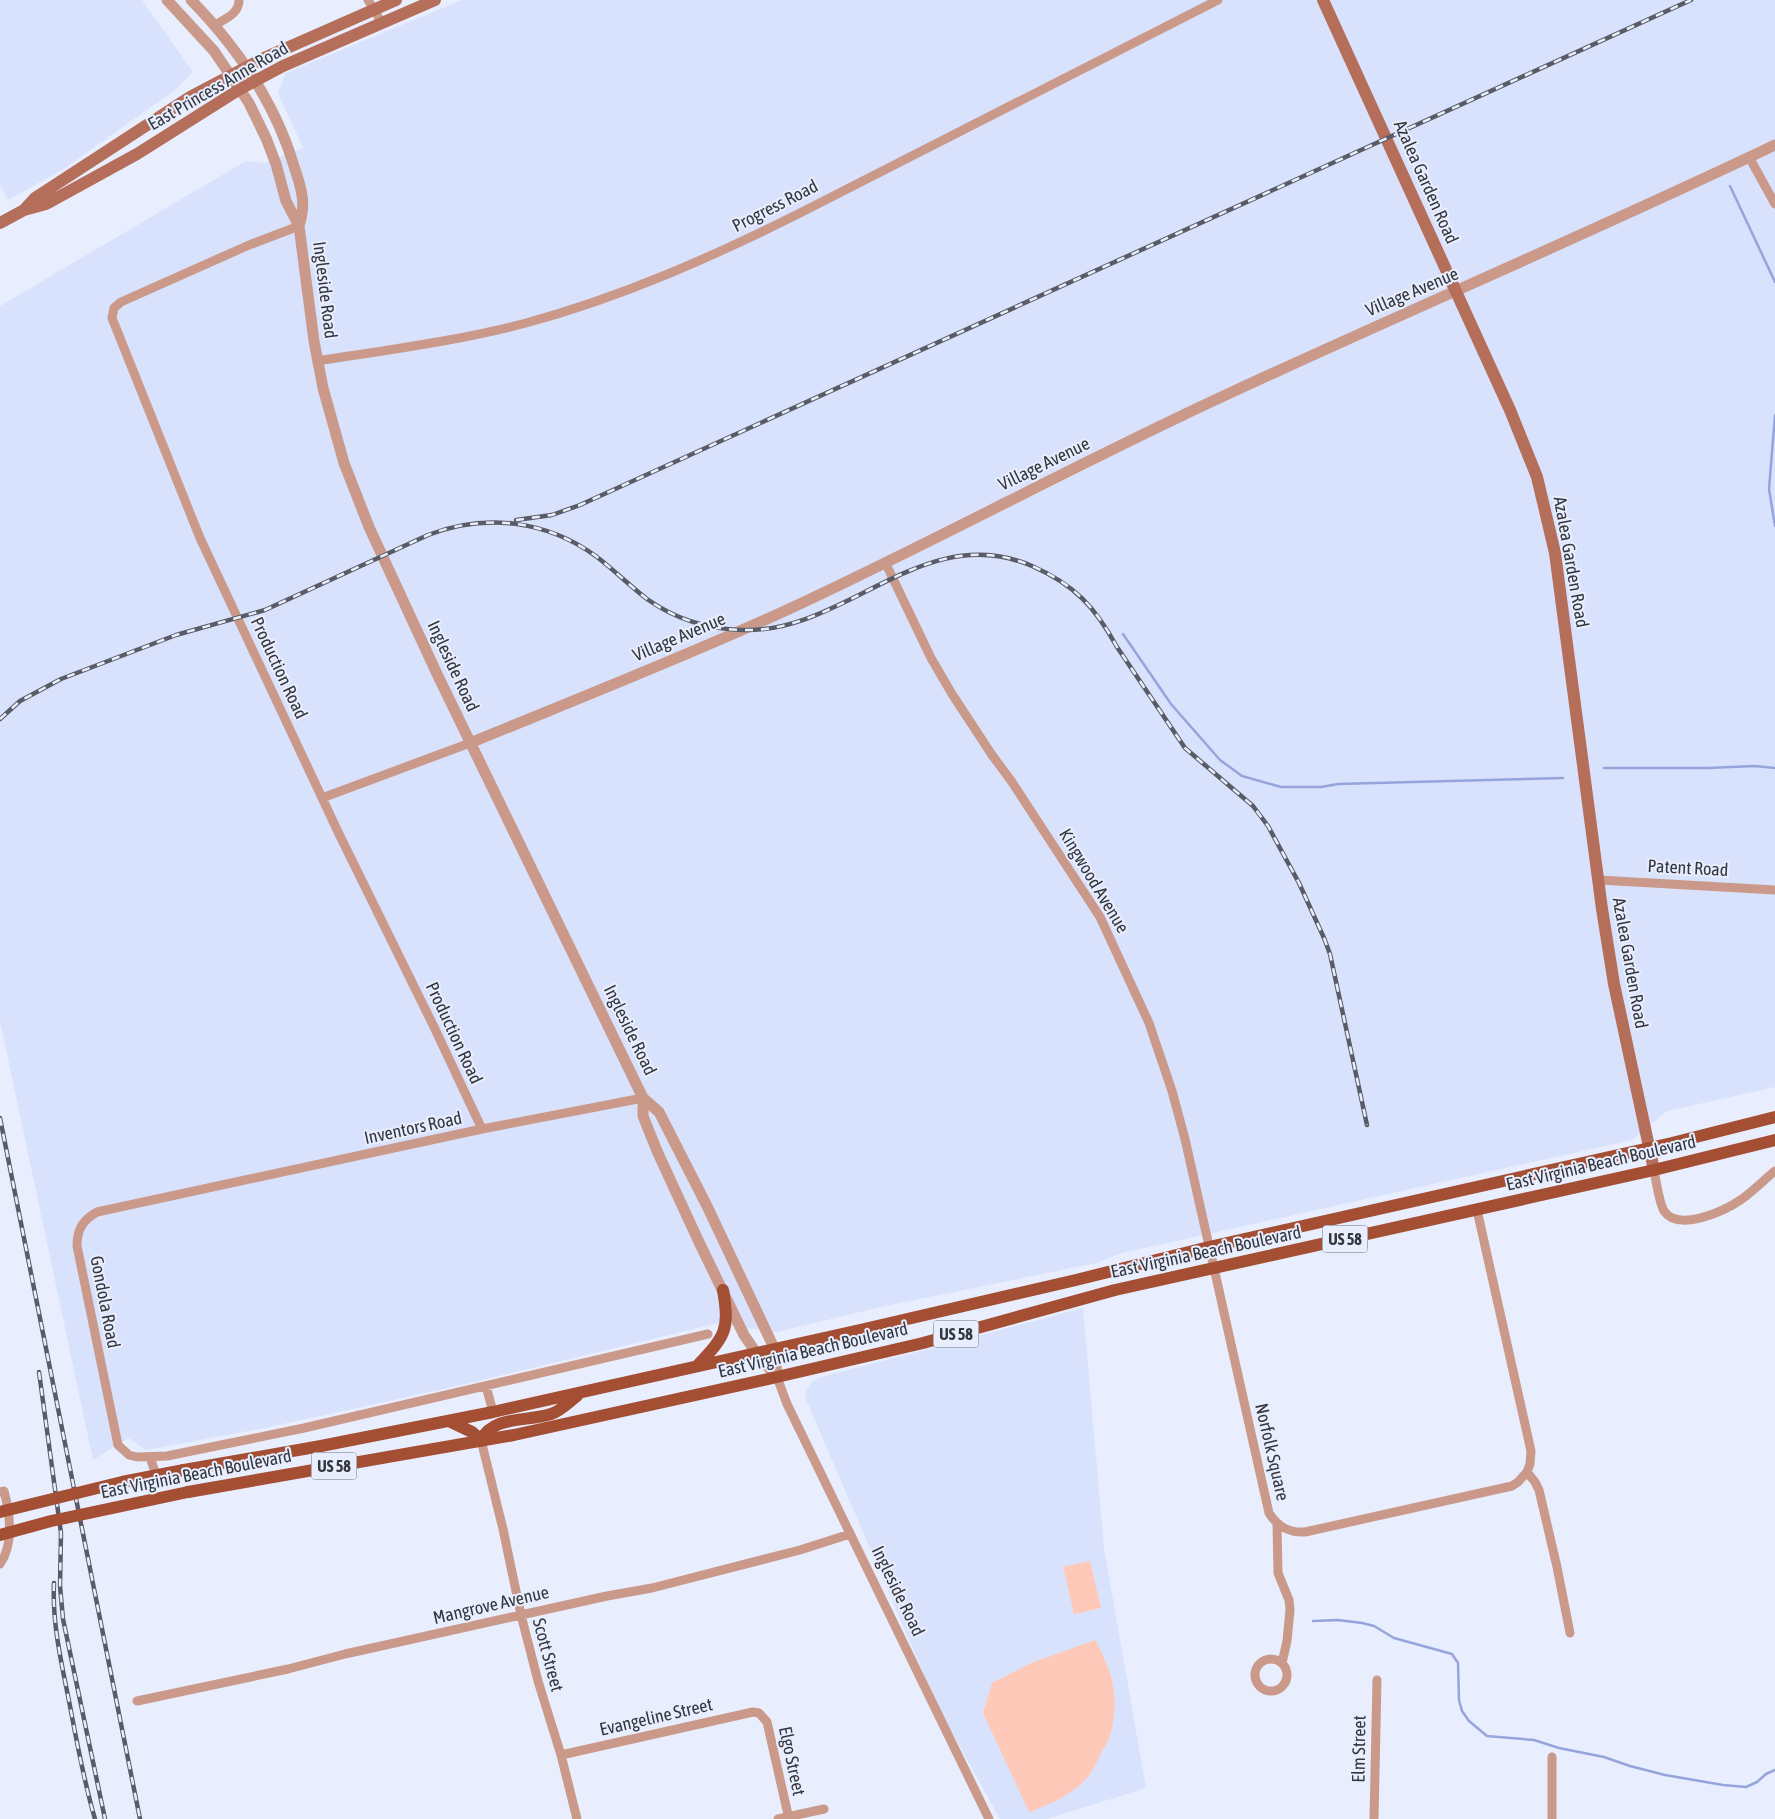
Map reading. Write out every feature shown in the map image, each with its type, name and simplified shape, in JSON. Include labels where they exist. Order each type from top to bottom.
[{"type":"main road","name":"East Princess Anne Road","points":[[24,210],[35,198],[190,97],[371,5],[396,0]]},
{"type":"main road","name":"East Princess Anne Road","points":[[0,223],[24,210],[46,204],[137,154],[255,80],[435,0]]},
{"type":"main road","name":"Azalea Garden Road","points":[[1323,0],[1525,443],[1537,477],[1547,514],[1557,567],[1614,984],[1654,1170]]},
{"type":"main road","name":"East Virginia Beach Boulevard","points":[[0,1512],[122,1482],[451,1422],[757,1354],[1209,1247],[1649,1148],[1775,1117]]},
{"type":"main road","points":[[1715,1132],[1721,1154]]},
{"type":"main road","name":"East Virginia Beach Boulevard","points":[[0,1536],[51,1520],[188,1492],[514,1435],[777,1377],[923,1343],[1115,1290],[1654,1170],[1775,1140]]},
{"type":"main road","points":[[697,1366],[716,1346],[725,1326],[727,1314],[723,1290]]},
{"type":"main road","points":[[451,1422],[472,1432],[481,1440],[485,1433],[496,1424],[551,1414],[581,1393]]},
{"type":"street","name":"Ingleside Road","points":[[167,0],[204,39],[231,75],[255,114],[276,164],[286,201],[299,226]]},
{"type":"street","name":"Ingleside Road","points":[[191,0],[215,26],[264,94],[281,130],[300,184],[303,197],[299,226],[317,361],[334,433],[344,463],[393,579],[470,743],[643,1098],[658,1112],[663,1120],[707,1206],[774,1350],[777,1377],[787,1404],[989,1819]]},
{"type":"street","points":[[215,26],[238,9],[239,0]]},
{"type":"street","name":"Progress Road","points":[[317,361],[463,338],[569,310],[667,275],[734,246],[1218,0]]},
{"type":"street","points":[[371,5],[382,23]]},
{"type":"street","name":"Village Avenue","points":[[322,798],[470,743],[703,647],[792,607],[1229,393],[1775,145]]},
{"type":"street","points":[[1749,157],[1775,204]]},
{"type":"street","name":"Production Road","points":[[299,226],[116,305],[112,318],[200,538],[322,798],[482,1129]]},
{"type":"street","name":"Kingwood Avenue","points":[[885,562],[931,658],[952,694],[978,735],[1017,789],[1100,917],[1149,1023],[1172,1091],[1209,1247]]},
{"type":"street","name":"Patent Road","points":[[1599,880],[1775,890]]},
{"type":"street","name":"Ingleside Road","points":[[643,1098],[643,1116],[657,1151],[744,1335],[757,1354],[777,1377]]},
{"type":"street","name":"Inventors Road","points":[[190,1192],[482,1129],[643,1098]]},
{"type":"street","points":[[1654,1170],[1663,1208],[1669,1216],[1682,1221],[1707,1216],[1725,1209],[1751,1192],[1775,1171]]},
{"type":"street","name":"Gondola Road","points":[[150,1458],[129,1455],[118,1445],[86,1297],[77,1237],[83,1223],[88,1217],[97,1212],[190,1192]]},
{"type":"street","points":[[1477,1210],[1531,1451],[1527,1472],[1536,1482],[1539,1490],[1570,1633]]},
{"type":"street","name":"Norfolk Square","points":[[1209,1247],[1266,1501],[1270,1513],[1277,1524],[1291,1532],[1305,1532],[1512,1486],[1527,1472]]},
{"type":"street","name":"East Virginia Beach Boulevard","points":[[150,1458],[304,1428],[708,1334]]},
{"type":"street","points":[[486,1386],[493,1412]]},
{"type":"street","name":"Scott Street","points":[[481,1440],[521,1615],[538,1681],[561,1755],[577,1819]]},
{"type":"street","points":[[150,1458],[156,1476]]},
{"type":"street","points":[[0,1492],[4,1492],[9,1525],[7,1546],[4,1559],[0,1564]]},
{"type":"street","points":[[1277,1524],[1278,1573],[1289,1600],[1290,1610],[1287,1641],[1282,1663]]},
{"type":"street","name":"Mangrove Avenue","points":[[137,1701],[279,1671],[345,1654],[607,1596],[652,1588],[800,1550],[850,1534]]},
{"type":"street","name":"Elm Street","points":[[1374,1819],[1377,1680]]},
{"type":"street","name":"Evangeline Street","points":[[561,1755],[747,1712],[759,1713]]},
{"type":"street","name":"Elgo Street","points":[[759,1713],[767,1722],[788,1818]]},
{"type":"street","points":[[1552,1757],[1552,1819]]},
{"type":"street","points":[[778,1819],[824,1808]]},
{"type":"shaded area","points":[[0,0],[142,0],[193,72],[175,90],[62,170],[8,200],[0,185]]},
{"type":"shaded area","points":[[462,0],[1775,0],[1775,1087],[1667,1111],[1632,1140],[1122,1253],[1096,1263],[885,1306],[777,1332],[714,1324],[457,1386],[269,1427],[146,1450],[128,1438],[93,1460],[0,1021],[0,306],[246,161],[265,163],[303,148],[278,93],[286,73]]},
{"type":"shaded area","points":[[1083,1308],[1104,1548],[1146,1788],[1047,1819],[1000,1819],[938,1707],[805,1397],[810,1384],[818,1378]]},
{"type":"shaded area","points":[[1090,1561],[1101,1608],[1074,1614],[1063,1567]]},
{"type":"shaded area","points":[[1095,1640],[1106,1662],[1113,1684],[1115,1707],[1109,1738],[1092,1771],[1079,1786],[1059,1799],[1029,1812],[983,1713],[992,1683],[1031,1663]]},
{"type":"waterway","points":[[1730,186],[1775,282]]},
{"type":"waterway","points":[[1775,415],[1769,489],[1775,526]]},
{"type":"waterway","points":[[1123,634],[1171,704],[1220,760],[1242,776],[1281,787],[1563,778]]},
{"type":"waterway","points":[[1604,768],[1755,766],[1775,768]]},
{"type":"waterway","points":[[1313,1621],[1338,1620],[1362,1623],[1374,1626],[1394,1638],[1452,1654],[1458,1663],[1459,1700],[1462,1711],[1469,1721],[1487,1736],[1534,1740],[1559,1748],[1604,1757],[1665,1775],[1723,1785],[1746,1787],[1775,1770]]},
{"type":"railway","points":[[516,520],[552,515],[580,505],[1691,0]]},
{"type":"railway","points":[[0,719],[20,701],[61,679],[176,635],[265,610],[428,535],[471,524],[515,524],[537,528],[558,535],[597,557],[647,599],[669,612],[704,625],[742,630],[780,626],[816,615],[920,567],[955,557],[993,555],[1032,566],[1072,589],[1092,609],[1185,748],[1253,806],[1268,826],[1299,883],[1330,954],[1367,1125]]},
{"type":"railway","points":[[0,1118],[140,1819]]},
{"type":"railway","points":[[39,1372],[61,1533],[60,1586],[63,1619],[105,1819]]},
{"type":"railway","points":[[54,1583],[56,1630],[61,1660],[87,1791],[95,1819]]}]
